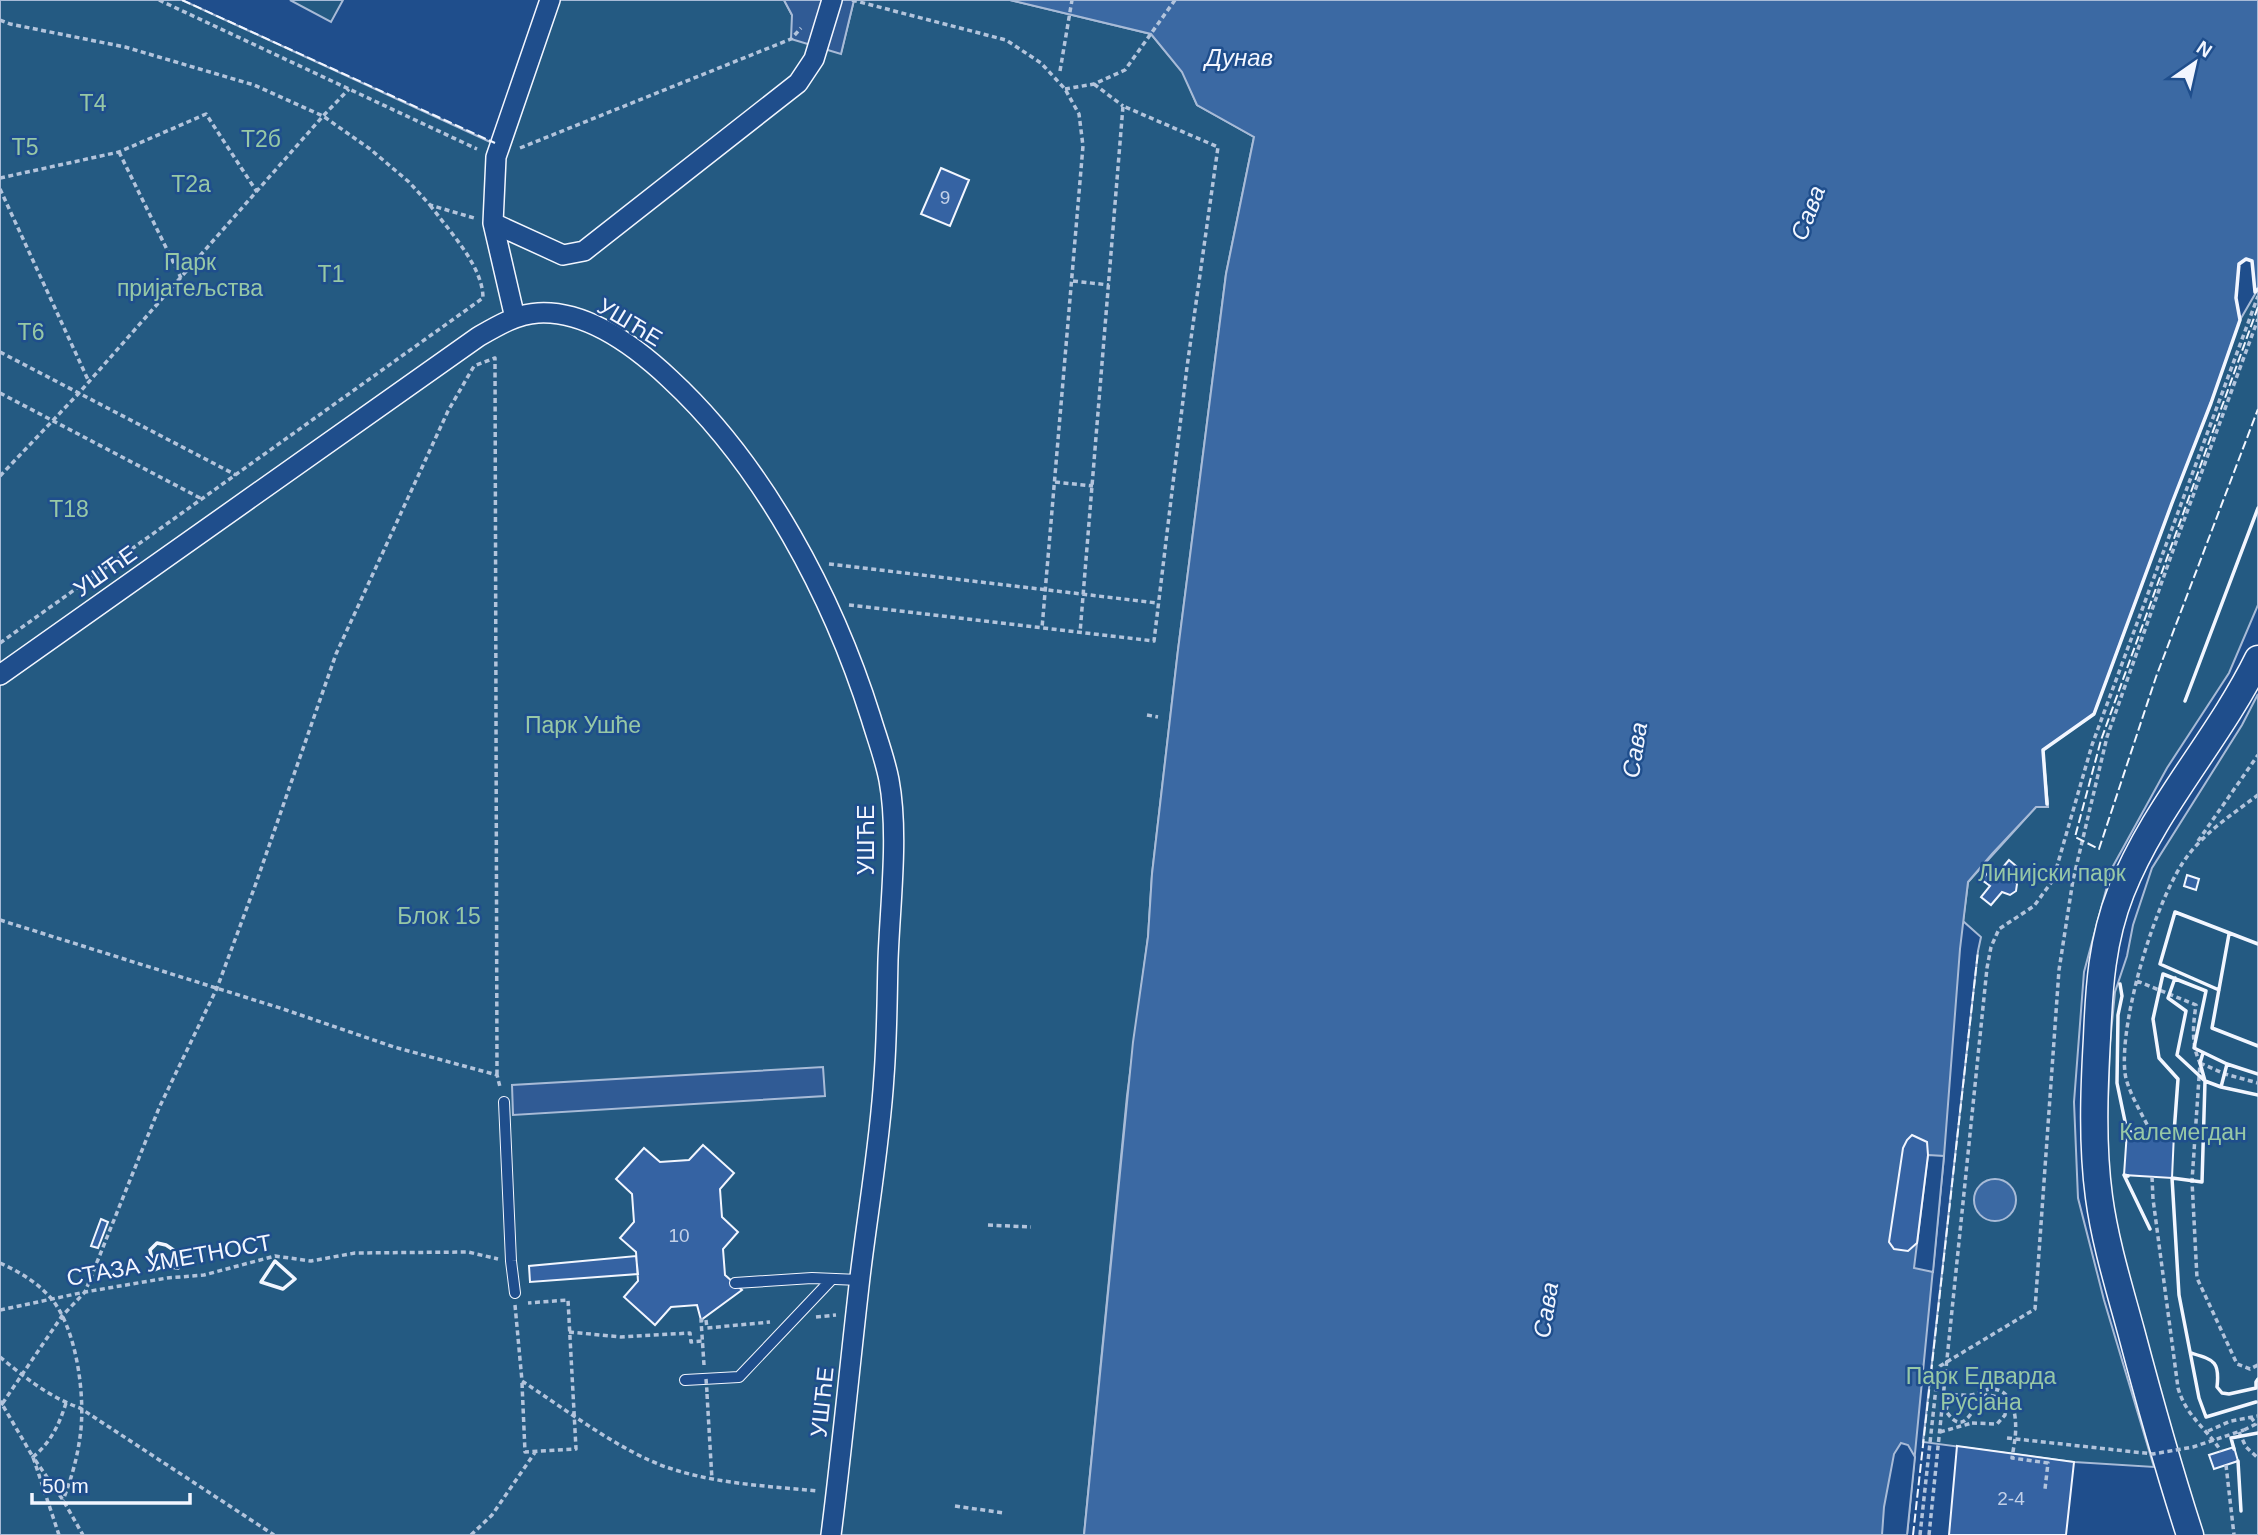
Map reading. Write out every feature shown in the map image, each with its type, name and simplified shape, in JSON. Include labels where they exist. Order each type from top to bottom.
[{"type":"main road","points":[[2190,1535],[2157,1432],[2099,1199],[2095,1121],[2099,990],[2103,951],[2122,889],[2160,817],[2242,691],[2258,659]]},
{"type":"street","points":[[515,318],[493,223],[496,157],[550,0]]},
{"type":"street","points":[[493,223],[563,255],[584,251],[798,83],[814,59],[832,0]]},
{"type":"street","name":"УШЋЕ","points":[[0,675],[478,337],[515,318],[537,313],[563,314],[589,323],[617,337],[649,360],[680,388],[714,425],[752,475],[805,561],[827,603],[857,675],[889,781],[893,824],[884,1076],[831,1535]]},
{"type":"lane","points":[[504,1102],[511,1261],[515,1293]]},
{"type":"lane","points":[[685,1380],[739,1377],[832,1279]]},
{"type":"lane","points":[[735,1283],[859,1280]]},
{"type":"path","points":[[159,0],[496,157],[791,39],[810,19]]},
{"type":"path","points":[[852,0],[1006,40],[1041,63],[1065,89],[1079,114],[1083,146],[1042,628]]},
{"type":"path","points":[[1060,71],[1072,0]]},
{"type":"path","points":[[1065,89],[1094,85],[1125,70],[1175,0]]},
{"type":"path","points":[[0,20],[125,47],[254,85],[323,116],[370,149],[409,182],[430,205],[475,268],[483,285],[483,298],[0,643]]},
{"type":"path","points":[[827,603],[1154,641],[1187,367],[1218,147],[1123,106],[1094,85]]},
{"type":"path","points":[[0,476],[89,382],[349,89]]},
{"type":"path","points":[[1080,633],[1123,106]]},
{"type":"path","points":[[0,178],[119,152],[206,114],[257,192]]},
{"type":"path","points":[[119,152],[181,278]]},
{"type":"path","points":[[0,189],[89,382]]},
{"type":"path","points":[[430,205],[493,223]]},
{"type":"path","points":[[1072,281],[1109,285]]},
{"type":"path","points":[[1929,1535],[1945,1363],[1991,947],[1999,929],[2034,906],[2053,880],[2092,745],[2258,298]]},
{"type":"path","points":[[1920,1535],[1936,1374],[1940,1366],[2035,1309],[2059,970],[2073,880],[2107,737],[2258,319]]},
{"type":"path","points":[[0,352],[236,475]]},
{"type":"path","points":[[83,1535],[1,1404],[62,1316],[85,1292],[159,1108],[217,988],[336,654],[449,411],[474,366],[495,358],[497,1075],[504,1102]]},
{"type":"path","points":[[0,393],[202,499]]},
{"type":"path","points":[[1055,482],[1093,485]]},
{"type":"path","points":[[805,561],[1157,603]]},
{"type":"path","points":[[1147,715],[1158,717]]},
{"type":"path","points":[[2151,1132],[2125,1076],[2124,1041],[2137,981],[2161,905],[2178,871],[2258,755]]},
{"type":"path","points":[[2188,854],[2214,828],[2258,795]]},
{"type":"path","points":[[0,920],[394,1047],[497,1075]]},
{"type":"path","points":[[2137,981],[2196,1005],[2194,1048],[2200,1063],[2192,1181],[2197,1278],[2237,1364],[2250,1369],[2258,1365]]},
{"type":"path","points":[[2200,1063],[2225,1074],[2258,1083]]},
{"type":"path","points":[[2152,1177],[2178,1388],[2187,1412],[2208,1432],[2221,1451]]},
{"type":"path","points":[[988,1224],[1031,1227]]},
{"type":"path","name":"СТАЗА УМЕТНОСТ","points":[[0,1310],[85,1292],[167,1278],[204,1275],[275,1256],[311,1261],[355,1253],[468,1252],[511,1261]]},
{"type":"path","points":[[0,1263],[19,1272],[51,1298],[62,1316],[74,1347],[80,1435],[63,1500]]},
{"type":"path","points":[[568,1300],[576,1450],[525,1452],[522,1381],[515,1304],[568,1300]]},
{"type":"path","points":[[705,1367],[701,1320],[706,1320],[707,1328]]},
{"type":"path","points":[[569,1332],[621,1337],[690,1332],[691,1342],[702,1339]]},
{"type":"path","points":[[0,1357],[22,1375],[66,1403],[80,1408],[274,1535]]},
{"type":"path","points":[[706,1378],[712,1480]]},
{"type":"path","points":[[522,1381],[623,1446],[667,1468],[712,1480],[836,1493]]},
{"type":"path","points":[[1943,1400],[1991,1389],[2005,1394],[2016,1418],[2012,1458],[2048,1463],[2045,1489]]},
{"type":"path","points":[[1940,1433],[1972,1423],[1997,1424],[2005,1415],[2004,1404],[1999,1398],[1986,1395],[1980,1399],[1973,1415],[1964,1421],[1954,1420],[1946,1411],[1947,1402],[1953,1399]]},
{"type":"path","points":[[33,1457],[46,1446],[58,1427],[66,1403]]},
{"type":"path","points":[[2007,1438],[2154,1454],[2175,1452],[2239,1432],[2256,1424],[2250,1416]]},
{"type":"path","points":[[2208,1432],[2231,1421],[2258,1416]]},
{"type":"path","points":[[2239,1432],[2249,1451],[2258,1458]]},
{"type":"path","points":[[471,1535],[492,1515],[536,1451]]},
{"type":"path","points":[[33,1457],[59,1535]]},
{"type":"path","points":[[2226,1465],[2234,1535]]},
{"type":"path","points":[[955,1506],[1004,1513]]},
{"type":"green space","name":"Парк Ушће","points":[[0,0],[182,0],[499,146],[542,0],[784,0],[792,15],[841,53],[854,0],[1010,0],[1151,34],[1183,72],[1197,105],[1254,137],[1226,274],[1178,650],[1152,874],[1148,937],[1127,1096],[1084,1535],[0,1535]]},
{"type":"green space","points":[[290,0],[343,0],[331,22]]},
{"type":"green space","points":[[2258,289],[2258,605],[2229,673],[2167,768],[2112,868],[2084,972],[2074,1102],[2078,1198],[2104,1300],[2154,1467],[2074,1462],[1923,1442],[1981,937],[1963,921],[1968,882],[2036,807],[2048,806],[2043,750],[2094,714],[2240,320]]},
{"type":"green space","name":"Калемегдан","points":[[2258,694],[2258,1535],[2201,1535],[2114,1231],[2106,1155],[2110,1043],[2115,992],[2152,868],[2242,725]]},
{"type":"shaded area","points":[[784,0],[854,0],[841,54],[791,39],[792,15]]},
{"type":"shaded area","points":[[823,1067],[825,1096],[513,1115],[512,1085]]},
{"type":"water","points":[[1010,0],[2258,0],[2258,289],[2255,292],[2252,261],[2246,259],[2239,264],[2236,298],[2240,320],[2094,714],[2043,750],[2048,807],[2036,807],[1968,882],[1907,1535],[1084,1535],[1133,1042],[1148,937],[1152,874],[1178,650],[1226,274],[1254,137],[1197,105],[1182,72],[1151,34]]},
{"type":"water","points":[[1995,1179],[2010,1185],[2016,1200],[2010,1215],[1995,1221],[1980,1215],[1974,1200],[1980,1185]]},
{"type":"pier","points":[[1928,1155],[1944,1156],[1933,1272],[1914,1268]]},
{"type":"pier","points":[[1901,1443],[1908,1445],[1915,1457],[1907,1535],[1882,1535],[1884,1507],[1894,1454]]},
{"type":"building","points":[[941,168],[969,180],[950,226],[921,214]]},
{"type":"building","points":[[2009,860],[2022,871],[2014,880],[2017,884],[2016,891],[2010,895],[2002,892],[1991,905],[1981,897],[1990,886],[1982,880],[1993,866],[1999,872]]},
{"type":"building","points":[[2187,875],[2199,879],[2196,890],[2184,886]]},
{"type":"building","points":[[2127,1131],[2174,1133],[2172,1178],[2124,1175]]},
{"type":"building","points":[[1912,1135],[1927,1142],[1928,1155],[1917,1243],[1908,1251],[1894,1249],[1889,1242],[1903,1148]]},
{"type":"building","points":[[703,1145],[734,1173],[720,1189],[722,1217],[738,1232],[723,1249],[725,1275],[742,1290],[701,1320],[697,1305],[671,1307],[655,1325],[624,1297],[638,1281],[636,1252],[620,1238],[634,1222],[632,1194],[616,1179],[644,1148],[660,1162],[689,1160]]},
{"type":"building","points":[[101,1219],[108,1222],[98,1248],[91,1246]]},
{"type":"building","points":[[636,1256],[638,1274],[530,1282],[529,1266]]},
{"type":"building","points":[[1957,1446],[2074,1462],[2066,1535],[1949,1535]]},
{"type":"building","points":[[2234,1447],[2238,1461],[2214,1469],[2209,1455]]},
{"type":"fence","points":[[182,0],[495,143]]},
{"type":"fence","points":[[2258,307],[2101,740],[2075,837],[2099,849],[2156,677],[2258,409]]},
{"type":"fence","points":[[1913,1535],[1978,951]]},
{"type":"wall","points":[[2047,804],[2043,750],[2094,714],[2240,320],[2236,298],[2239,264],[2246,259],[2252,261],[2255,292],[2258,289]]},
{"type":"wall","points":[[2185,701],[2258,508]]},
{"type":"wall","points":[[2219,990],[2160,964],[2175,912],[2258,944]]},
{"type":"wall","points":[[2229,934],[2212,1028],[2258,1046]]},
{"type":"wall","points":[[2171,1133],[2174,1133],[2178,1079],[2159,1058],[2153,1019],[2163,974],[2206,991],[2194,1048],[2227,1064],[2258,1074]]},
{"type":"wall","points":[[2175,978],[2168,998],[2186,1011],[2177,1055],[2205,1081],[2221,1087]]},
{"type":"wall","points":[[2120,984],[2122,996],[2118,1015],[2117,1083],[2129,1131]]},
{"type":"wall","points":[[2203,1053],[2200,1063],[2205,1081],[2202,1182],[2172,1178],[2179,1295],[2199,1398],[2206,1417],[2256,1402]]},
{"type":"wall","points":[[2227,1064],[2221,1087],[2258,1095]]},
{"type":"wall","points":[[2128,1176],[2124,1175],[2150,1229]]},
{"type":"wall","points":[[157,1243],[175,1251],[178,1268],[164,1266],[154,1270],[150,1250],[157,1243]]},
{"type":"wall","points":[[275,1261],[295,1279],[283,1289],[261,1282],[275,1261]]},
{"type":"wall","points":[[2191,1353],[2214,1363],[2217,1387],[2222,1393],[2256,1388],[2258,1379]]},
{"type":"wall","points":[[2234,1449],[2231,1438],[2258,1433]]},
{"type":"wall","points":[[2238,1461],[2241,1511]]},
{"type":"water label","name":"Дунав","points":[[1239,58]]},
{"type":"water label","name":"Сава","points":[[1808,213]]},
{"type":"water label","name":"Сава","points":[[1635,750]]},
{"type":"water label","name":"Сава","points":[[1546,1310]]},
{"type":"park label","name":"Т4","points":[[93,103]]},
{"type":"park label","name":"Т2б","points":[[261,139]]},
{"type":"park label","name":"Т5","points":[[25,147]]},
{"type":"park label","name":"Т2а","points":[[191,184]]},
{"type":"park label","name":"Т1","points":[[331,274]]},
{"type":"park label","name":"Парк пријатељства","points":[[190,275]]},
{"type":"park label","name":"Т6","points":[[31,332]]},
{"type":"park label","name":"Т18","points":[[69,509]]},
{"type":"park label","name":"Линијски парк","points":[[2052,873]]},
{"type":"park label","name":"Блок 15","points":[[439,916]]},
{"type":"park label","name":"Парк Едварда Русјана","points":[[1981,1389]]}]
